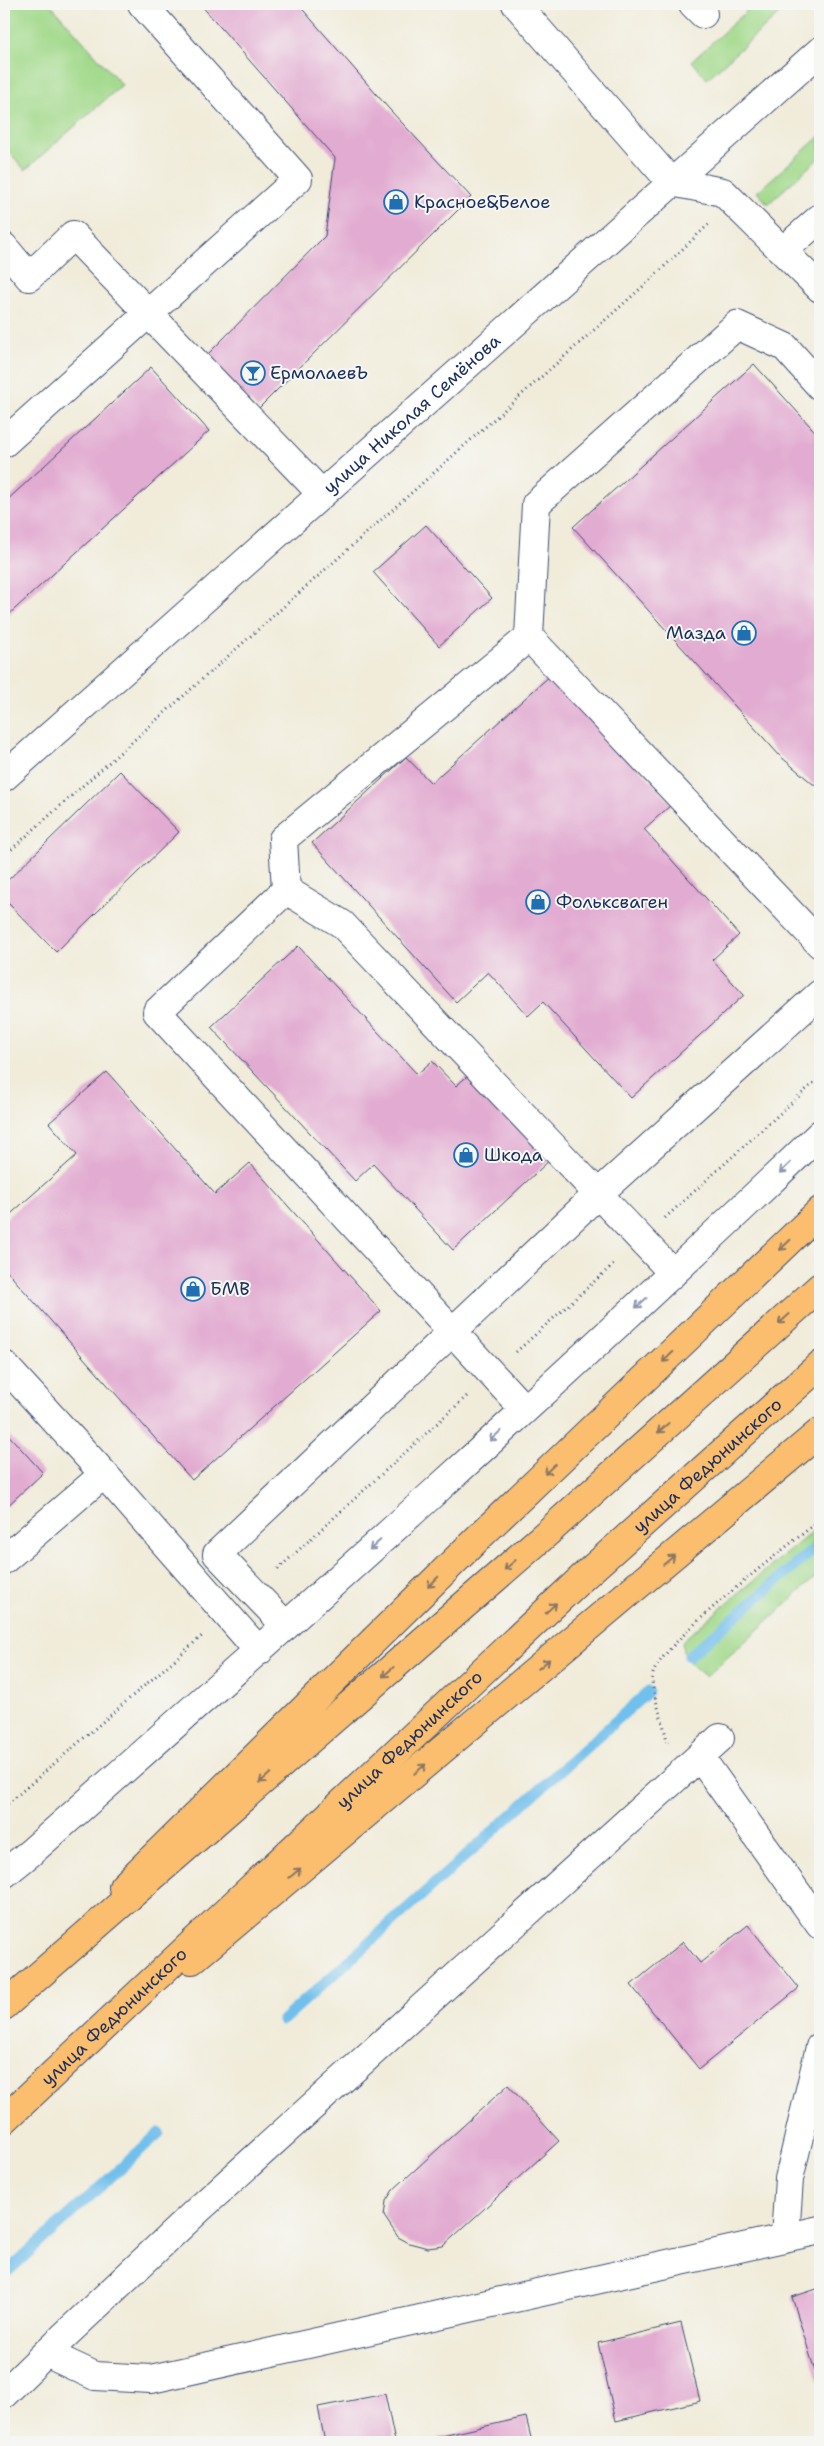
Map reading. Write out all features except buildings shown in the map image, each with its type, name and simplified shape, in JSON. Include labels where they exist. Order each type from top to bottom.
[{"type":"main road","points":[[4,2005],[480,1536],[820,1211]]},
{"type":"main road","points":[[4,2005],[547,1533],[820,1287]]},
{"type":"main road","name":"улица Федюнинского","points":[[4,2120],[584,1576],[820,1365]]},
{"type":"main road","points":[[43,2084],[820,1432]]},
{"type":"street","points":[[4,443],[298,179],[142,4]]},
{"type":"street","points":[[516,4],[671,182],[723,192],[784,250],[820,288]]},
{"type":"street","name":"улица Николая Семёнова","points":[[4,777],[321,492],[820,51]]},
{"type":"street","points":[[784,250],[820,218]]},
{"type":"street","points":[[4,248],[29,277],[73,236],[321,492]]},
{"type":"street","points":[[820,386],[785,346],[737,326],[536,504],[529,637],[820,944]]},
{"type":"street","points":[[524,1409],[157,1012],[286,890],[283,839],[529,637]]},
{"type":"street","points":[[286,890],[342,924],[599,1192],[673,1273]]},
{"type":"street","points":[[286,1626],[218,1554],[599,1192],[820,994]]},
{"type":"street","points":[[4,1874],[30,1854],[259,1651],[673,1273],[820,1134]]},
{"type":"street","points":[[4,1365],[104,1474],[226,1616],[259,1651]]},
{"type":"street","points":[[4,1560],[104,1474]]},
{"type":"street","points":[[4,2394],[207,2202],[720,1738]]},
{"type":"street","points":[[700,1757],[820,1925]]},
{"type":"street","points":[[785,2237],[788,2178],[820,2047]]},
{"type":"street","points":[[46,2353],[95,2376],[150,2379],[820,2230]]},
{"type":"path","points":[[4,856],[649,280],[732,202]]},
{"type":"path","points":[[254,1592],[820,1077]]},
{"type":"path","points":[[667,1747],[652,1677],[661,1657],[694,1624],[820,1520]]},
{"type":"path","points":[[4,1807],[226,1616]]},
{"type":"green space","points":[[4,4],[50,4],[122,85],[25,170],[4,146]]},
{"type":"green space","points":[[754,4],[790,4],[707,79],[692,61]]},
{"type":"green space","points":[[820,136],[820,157],[768,204],[757,192]]},
{"type":"green space","points":[[820,1525],[820,1573],[706,1677],[688,1661],[683,1651],[683,1640]]},
{"type":"waterway","points":[[689,1656],[820,1544]]},
{"type":"waterway","points":[[283,2020],[648,1692]]},
{"type":"waterway","points":[[4,2275],[159,2133]]},
{"type":"place","name":"Красное&Белое","points":[[396,202]]},
{"type":"place","name":"ЕрмолаевЪ","points":[[253,373]]},
{"type":"place","name":"Мазда","points":[[744,633]]},
{"type":"place","name":"Фольксваген","points":[[538,902]]},
{"type":"place","name":"Шкода","points":[[466,1155]]},
{"type":"place","name":"БМВ","points":[[193,1289]]}]
